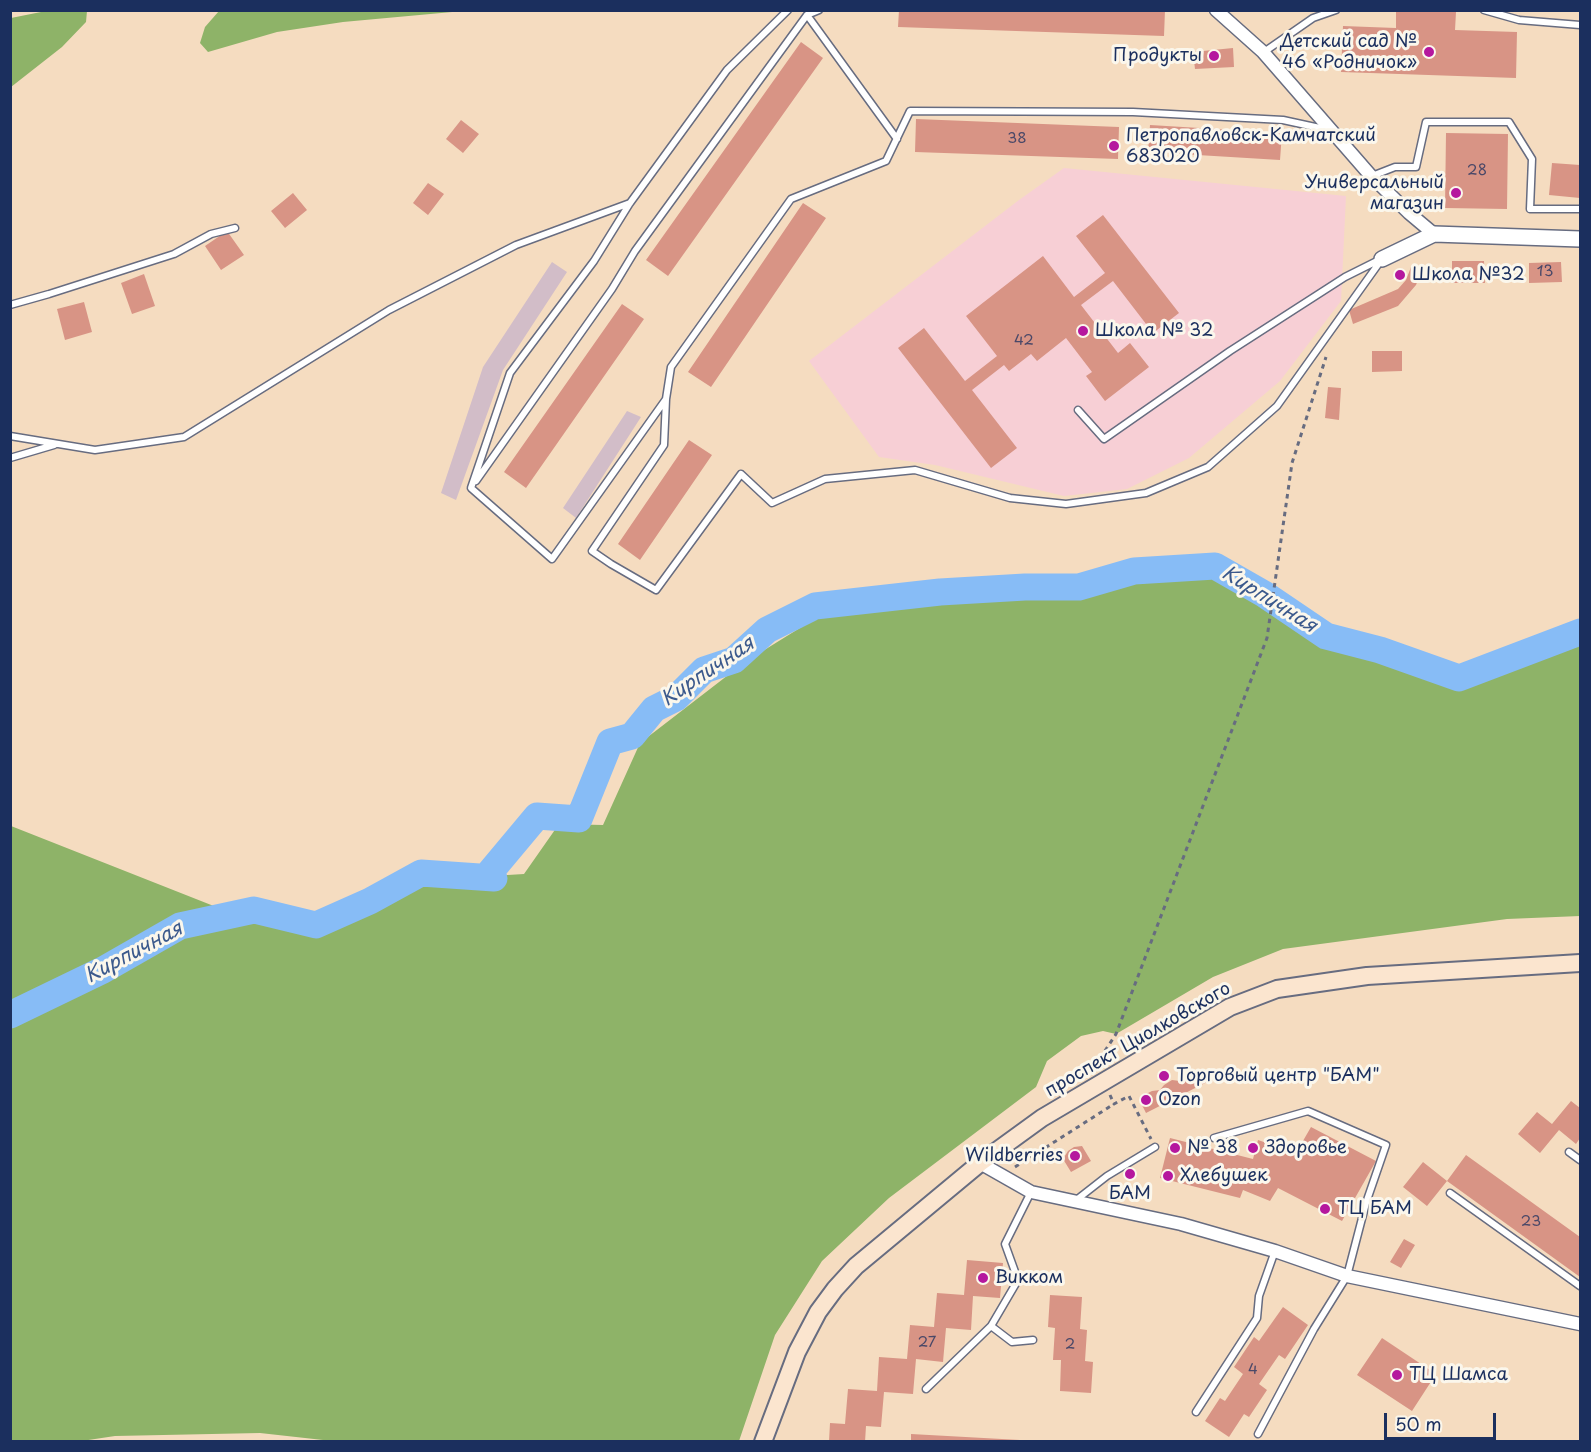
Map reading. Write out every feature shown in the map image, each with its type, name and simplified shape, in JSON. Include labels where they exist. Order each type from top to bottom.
[{"type":"main road","name":"проспект Циолковского","points":[[763,1442],[797,1352],[818,1312],[856,1266],[980,1163],[1042,1118],[1230,1007],[1277,989],[1367,976],[1581,963]]},
{"type":"street","points":[[1216,10],[1263,52],[1371,176],[1434,234]]},
{"type":"street","points":[[1382,259],[1434,234],[1581,239]]},
{"type":"street","points":[[980,1163],[1030,1192],[1181,1224],[1275,1251],[1347,1276],[1581,1324]]},
{"type":"lane","points":[[471,488],[510,373],[594,261],[630,203],[728,70],[788,10]]},
{"type":"lane","points":[[471,488],[612,288],[635,251],[807,15],[819,10]]},
{"type":"lane","points":[[1263,52],[1313,18],[1336,10]]},
{"type":"lane","points":[[1484,10],[1519,20],[1581,25]]},
{"type":"lane","points":[[807,15],[897,139]]},
{"type":"lane","points":[[1332,131],[1283,120],[1145,113],[910,111],[886,161],[791,198],[671,367],[666,399],[664,445],[592,551],[656,590],[741,474],[772,502],[825,479],[915,471],[1010,498],[1066,504],[1146,494],[1208,467],[1277,406],[1382,259]]},
{"type":"lane","points":[[1371,176],[1395,167],[1416,167],[1426,122],[1509,122],[1532,159],[1530,209],[1581,209]]},
{"type":"lane","points":[[10,436],[94,450],[184,437],[389,310],[516,245],[630,203]]},
{"type":"lane","points":[[10,305],[174,254],[211,234],[235,228]]},
{"type":"lane","points":[[1078,410],[1104,439],[1240,345],[1344,277],[1382,259]]},
{"type":"lane","points":[[471,488],[552,559],[666,399]]},
{"type":"lane","points":[[10,458],[57,444]]},
{"type":"lane","points":[[1214,1138],[1308,1111],[1386,1145],[1366,1203],[1347,1276],[1314,1329],[1258,1434]]},
{"type":"lane","points":[[1074,1201],[1107,1176],[1155,1147]]},
{"type":"lane","points":[[1569,1152],[1581,1160]]},
{"type":"lane","points":[[926,1389],[991,1326],[1018,1280],[1005,1244],[1030,1192]]},
{"type":"lane","points":[[1450,1193],[1581,1286]]},
{"type":"lane","points":[[1196,1412],[1257,1318],[1259,1296],[1275,1251]]},
{"type":"lane","points":[[991,1326],[1012,1341],[1033,1341]]},
{"type":"path","points":[[1116,1034],[1267,638],[1293,463],[1328,352]]},
{"type":"path","points":[[1001,1176],[1114,1104]]},
{"type":"path","points":[[1140,1117],[1155,1147]]},
{"type":"shaded area","name":"Школа № 32","points":[[1064,168],[1346,196],[1341,301],[1280,381],[1189,458],[1127,489],[1064,496],[935,465],[879,457],[809,361]]},
{"type":"shaded area","points":[[552,262],[567,272],[503,370],[456,500],[441,493],[483,367]]},
{"type":"shaded area","points":[[627,411],[641,417],[576,518],[563,508]]},
{"type":"green space","points":[[46,11],[87,11],[86,22],[62,47],[11,87],[11,18]]},
{"type":"green space","points":[[219,11],[463,11],[343,22],[277,32],[208,52],[200,43],[205,27]]},
{"type":"green space","points":[[1208,578],[1274,595],[1344,645],[1475,682],[1580,637],[1580,916],[1507,919],[1283,949],[1213,977],[1116,1034],[1103,1031],[1081,1036],[1047,1061],[1036,1087],[889,1198],[822,1261],[775,1335],[739,1441],[341,1442],[260,1433],[115,1436],[75,1442],[11,1441],[11,826],[234,914],[285,912],[329,929],[378,902],[426,880],[524,874],[559,824],[603,825],[640,743],[745,662],[816,618],[888,604]]},
{"type":"building","points":[[899,10],[1165,10],[1164,36],[898,27]]},
{"type":"building","name":"Детский сад № 46 «Родничок»","points":[[1396,10],[1456,12],[1455,30],[1517,32],[1516,78],[1341,72],[1343,26],[1396,28]]},
{"type":"building","points":[[801,42],[823,58],[668,276],[646,260]]},
{"type":"building","points":[[1233,48],[1234,67],[1195,69],[1193,52]]},
{"type":"building","points":[[916,119],[1119,127],[1118,159],[915,152]]},
{"type":"building","points":[[461,120],[479,134],[463,153],[446,139]]},
{"type":"building","points":[[1150,125],[1282,133],[1280,160],[1148,152]]},
{"type":"building","points":[[1446,133],[1508,134],[1507,209],[1445,208]]},
{"type":"building","points":[[1552,163],[1580,165],[1580,198],[1549,195]]},
{"type":"building","points":[[428,183],[444,194],[428,215],[413,203]]},
{"type":"building","points":[[293,193],[307,210],[285,228],[271,211]]},
{"type":"building","points":[[803,203],[826,218],[711,387],[688,372]]},
{"type":"building","points":[[1103,215],[1179,313],[1153,333],[1113,281],[1081,305],[1118,353],[1130,343],[1149,367],[1105,401],[1086,376],[1092,372],[1066,338],[1037,361],[1031,354],[1009,371],[1004,365],[972,390],[1017,448],[991,468],[898,348],[924,328],[965,381],[997,356],[966,316],[1043,256],[1074,297],[1105,273],[1076,236]]},
{"type":"building","points":[[227,231],[244,255],[221,270],[205,246]]},
{"type":"building","points":[[1452,261],[1484,261],[1485,283],[1452,283]]},
{"type":"building","points":[[1561,262],[1562,282],[1529,283],[1529,263]]},
{"type":"building","points":[[1411,267],[1421,272],[1416,285],[1398,306],[1353,324],[1349,310],[1398,289],[1406,280]]},
{"type":"building","points":[[144,274],[155,306],[132,314],[121,283]]},
{"type":"building","points":[[84,302],[92,332],[65,340],[57,309]]},
{"type":"building","points":[[622,304],[644,319],[526,488],[504,472]]},
{"type":"building","points":[[1372,351],[1402,351],[1402,371],[1372,372]]},
{"type":"building","points":[[1328,387],[1341,388],[1339,420],[1325,418]]},
{"type":"building","points":[[689,440],[712,455],[640,560],[618,544]]},
{"type":"building","points":[[1200,1070],[1207,1082],[1146,1113],[1140,1101],[1144,1095],[1160,1090],[1172,1080],[1180,1081],[1185,1072]]},
{"type":"building","points":[[1571,1101],[1580,1108],[1580,1138],[1576,1144],[1559,1130],[1540,1153],[1518,1134],[1537,1112],[1552,1124]]},
{"type":"building","points":[[1311,1127],[1376,1161],[1342,1221],[1278,1188],[1270,1201],[1243,1190],[1240,1198],[1160,1178],[1170,1138],[1253,1159],[1258,1140],[1296,1153]]},
{"type":"building","points":[[1082,1146],[1091,1161],[1071,1172],[1063,1159],[1068,1151]]},
{"type":"building","points":[[1466,1155],[1580,1237],[1580,1277],[1447,1181]]},
{"type":"building","points":[[1423,1162],[1447,1181],[1427,1206],[1403,1187]]},
{"type":"building","points":[[1404,1239],[1415,1245],[1401,1268],[1390,1262]]},
{"type":"building","points":[[967,1260],[1003,1263],[1000,1298],[973,1296],[971,1330],[946,1328],[943,1362],[916,1359],[913,1394],[884,1392],[881,1427],[866,1426],[865,1442],[829,1442],[830,1423],[845,1424],[848,1389],[877,1391],[879,1357],[907,1359],[910,1325],[934,1327],[937,1293],[964,1295]]},
{"type":"building","points":[[1050,1295],[1082,1297],[1080,1329],[1087,1330],[1085,1361],[1093,1362],[1091,1393],[1060,1391],[1061,1360],[1053,1360],[1055,1328],[1048,1327]]},
{"type":"building","points":[[1283,1307],[1308,1325],[1285,1359],[1279,1355],[1259,1384],[1267,1390],[1249,1417],[1244,1414],[1229,1437],[1205,1421],[1220,1398],[1225,1401],[1243,1374],[1234,1367],[1254,1337],[1259,1341]]},
{"type":"building","name":"ТЦ Шамса","points":[[1382,1338],[1436,1374],[1412,1411],[1357,1375]]},
{"type":"building","points":[[911,1434],[1020,1440],[1020,1442],[911,1442]]},
{"type":"waterway","name":"Кирпичная","points":[[10,1015],[103,970],[180,926],[254,910],[316,925],[370,901],[421,873],[494,878],[486,877],[537,816],[579,819],[610,742],[632,736],[654,709],[676,698],[704,670],[734,660],[767,630],[815,606],[940,592],[1025,587],[1079,587],[1134,571],[1215,566],[1264,594],[1326,636],[1380,650],[1459,678],[1580,632]]},
{"type":"place","name":"Детский сад № 46 «Родничок»","points":[[1429,52]]},
{"type":"place","name":"Продукты","points":[[1214,56]]},
{"type":"place","name":"Петропавловск-Камчатский 683020","points":[[1114,146]]},
{"type":"place","name":"Универсальный магазин","points":[[1456,193]]},
{"type":"place","name":"Школа №32","points":[[1400,275]]},
{"type":"place","name":"Школа № 32","points":[[1083,331]]},
{"type":"place","name":"Торговый центр \"БАМ\"","points":[[1164,1076]]},
{"type":"place","name":"Ozon","points":[[1146,1100]]},
{"type":"place","name":"№ 38","points":[[1175,1148]]},
{"type":"place","name":"Здоровье","points":[[1253,1148]]},
{"type":"place","name":"Wildberries","points":[[1075,1156]]},
{"type":"place","name":"БАМ","points":[[1130,1174]]},
{"type":"place","name":"Хлебушек","points":[[1168,1176]]},
{"type":"place","name":"ТЦ БАМ","points":[[1325,1209]]},
{"type":"place","name":"Викком","points":[[983,1278]]},
{"type":"place","name":"ТЦ Шамса","points":[[1397,1375]]}]
